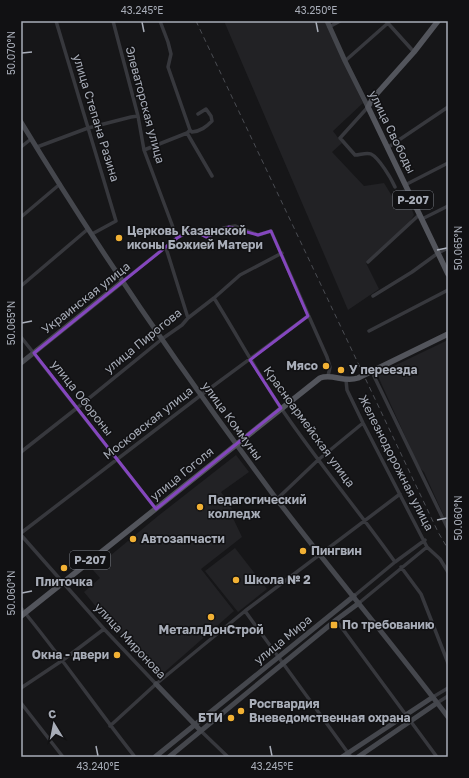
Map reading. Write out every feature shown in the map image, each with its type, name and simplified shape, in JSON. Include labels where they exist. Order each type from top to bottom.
[{"type":"main road","points":[[368,107],[373,98],[414,52],[438,21]]},
{"type":"main road","name":"улица Свободы","points":[[368,107],[448,274]]},
{"type":"main road","points":[[328,376],[346,380],[354,380],[448,334]]},
{"type":"main road","name":"улица Гоголя","points":[[22,612],[63,582],[156,509],[281,408],[320,378],[328,376]]},
{"type":"street","name":"улица Степана Разина","points":[[56,21],[116,221],[92,234]]},
{"type":"street","name":"Элеваторская улица","points":[[113,21],[138,116],[144,150],[177,238]]},
{"type":"street","points":[[160,21],[171,54],[168,68],[189,131],[212,176]]},
{"type":"street","name":"улица Свободы","points":[[327,21],[368,107]]},
{"type":"street","points":[[329,26],[340,21]]},
{"type":"street","points":[[345,61],[387,22],[414,52]]},
{"type":"street","points":[[368,107],[340,138],[355,155],[372,154],[390,176],[395,187]]},
{"type":"street","points":[[387,148],[448,107]]},
{"type":"street","points":[[144,150],[189,131],[192,132],[202,130],[212,121],[211,116],[206,110],[198,114]]},
{"type":"street","points":[[37,147],[88,128],[131,116],[138,116]]},
{"type":"street","name":"улица Коммуны","points":[[21,122],[123,282],[236,445],[448,717]]},
{"type":"street","points":[[21,147],[31,139]]},
{"type":"street","points":[[405,185],[448,163]]},
{"type":"street","points":[[21,217],[60,184]]},
{"type":"street","points":[[368,262],[421,217],[448,206]]},
{"type":"street","name":"Украинская улица","points":[[21,363],[177,238],[192,230],[196,230],[205,236],[208,236],[223,228],[235,226],[258,235],[271,231],[282,253]]},
{"type":"street","points":[[21,286],[88,229]]},
{"type":"street","points":[[166,248],[188,318]]},
{"type":"street","points":[[372,296],[448,248]]},
{"type":"street","points":[[282,253],[329,362],[328,376]]},
{"type":"street","name":"улица Пирогова","points":[[21,452],[162,339],[182,325],[188,318],[214,298],[240,274],[282,253]]},
{"type":"street","points":[[369,331],[448,290]]},
{"type":"street","name":"Красноармейская улица","points":[[214,298],[250,360],[281,408],[318,460],[366,521],[395,562]]},
{"type":"street","name":"Московская улица","points":[[21,534],[201,395],[308,316]]},
{"type":"street","name":"улица Обороны","points":[[21,337],[156,509]]},
{"type":"street","points":[[372,372],[448,529]]},
{"type":"street","name":"Железнодорожная улица","points":[[346,380],[347,390],[363,423],[425,540],[427,547],[440,559],[448,572]]},
{"type":"street","points":[[277,499],[318,460],[363,423]]},
{"type":"street","points":[[110,726],[156,684],[245,611],[400,494]]},
{"type":"street","name":"улица Миронова","points":[[21,534],[104,629],[201,731],[228,757]]},
{"type":"street","name":"улица Мира","points":[[155,757],[395,562],[425,540]]},
{"type":"street","name":"улица Мира","points":[[169,757],[427,547]]},
{"type":"street","points":[[401,567],[421,594],[448,663]]},
{"type":"street","points":[[245,611],[349,755]]},
{"type":"street","points":[[22,612],[63,660],[134,757]]},
{"type":"street","points":[[336,620],[437,757]]},
{"type":"street","points":[[21,688],[63,660],[104,629]]},
{"type":"street","points":[[342,757],[349,755],[448,688]]},
{"type":"street","points":[[358,757],[448,696]]},
{"type":"street","points":[[21,703],[63,757]]},
{"type":"highlighted area","points":[[229,227],[258,235],[271,231],[308,316],[250,360],[281,408],[156,509],[34,353],[177,238],[192,230],[206,237]]},
{"type":"shaded area","points":[[224,21],[325,21],[363,103],[333,131],[342,143],[332,152],[364,186],[384,183],[392,196],[404,189],[414,215],[409,223],[366,263],[379,289],[348,310]]},
{"type":"shaded area","points":[[448,340],[448,525],[424,472],[419,467],[377,374]]},
{"type":"shaded area","points":[[236,455],[249,472],[221,492],[234,512],[232,516],[242,537],[201,569],[234,611],[160,676],[106,619],[84,592],[100,578],[93,570],[158,516]]},
{"type":"shaded area","name":"Школа № 2","points":[[235,548],[267,589],[238,612],[205,571]]},
{"type":"railway","points":[[196,21],[438,532],[448,549]]},
{"type":"place","name":"Церковь Казанской иконы Божией Матери","points":[[119,238]]},
{"type":"place","name":"Мясо","points":[[326,366]]},
{"type":"place","name":"У переезда","points":[[341,370]]},
{"type":"place","name":"Педагогический колледж","points":[[200,507]]},
{"type":"place","name":"Автозапчасти","points":[[133,539]]},
{"type":"place","name":"Пингвин","points":[[303,551]]},
{"type":"place","name":"Плиточка","points":[[64,568]]},
{"type":"place","name":"Школа № 2","points":[[236,580]]},
{"type":"place","name":"МеталлДонСтрой","points":[[211,617]]},
{"type":"place","name":"По требованию","points":[[334,625]]},
{"type":"place","name":"Окна - двери","points":[[117,655]]},
{"type":"place","name":"Росгвардия Вневедомственная охрана","points":[[241,711]]},
{"type":"place","name":"БТИ","points":[[231,718]]}]
